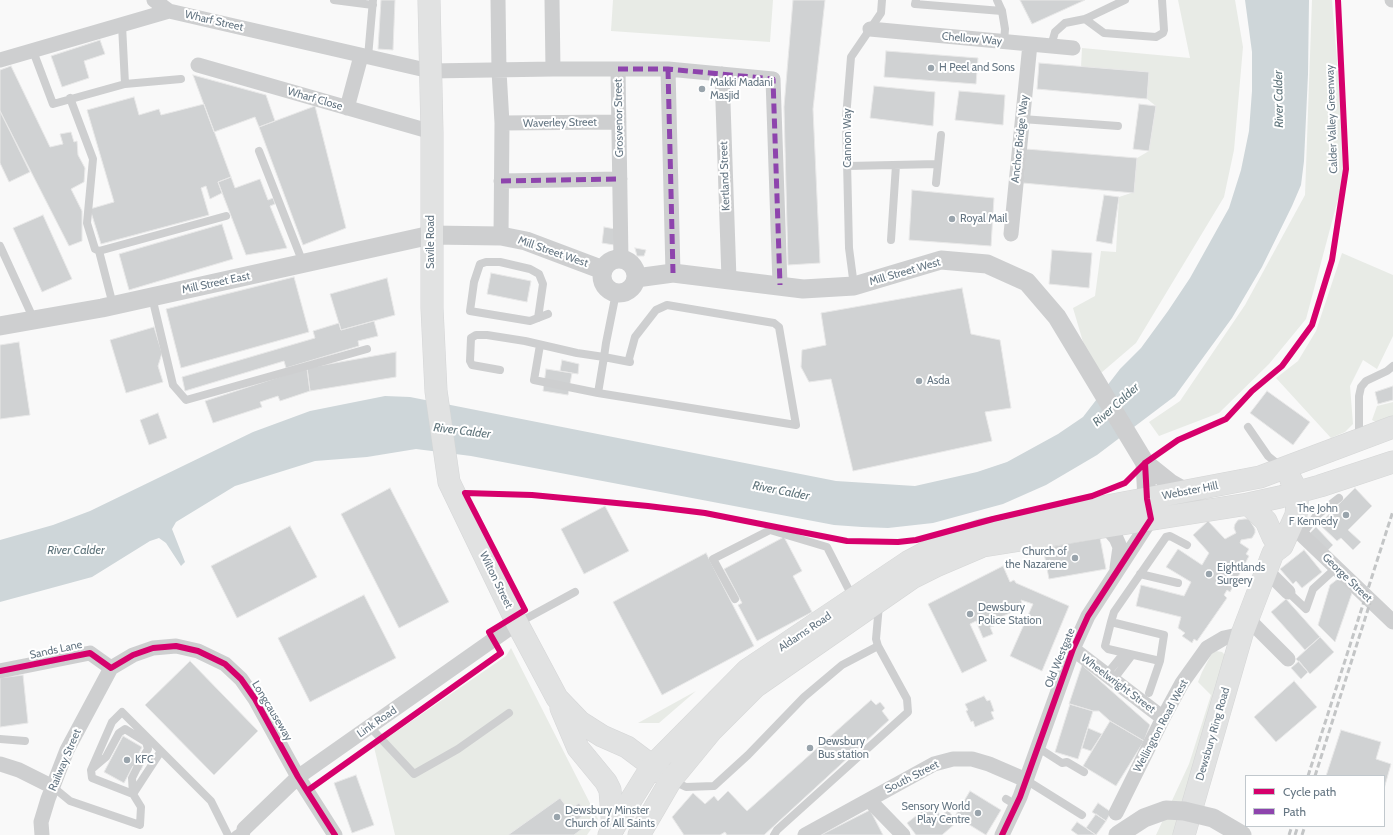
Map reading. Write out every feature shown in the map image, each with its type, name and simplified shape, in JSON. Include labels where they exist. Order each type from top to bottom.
[{"type":"main road","name":"Savile Road","points":[[429,0],[432,132],[431,235],[436,391],[449,482]]},
{"type":"main road","name":"Webster Hill","points":[[982,538],[1100,527],[1149,509],[1186,492],[1274,466],[1325,453],[1393,427]]},
{"type":"main road","name":"Webster Hill","points":[[982,538],[1149,509],[1248,504],[1289,495],[1393,462]]},
{"type":"main road","points":[[1245,626],[1298,508],[1289,495],[1274,466]]},
{"type":"main road","name":"Wilton Street","points":[[449,482],[517,623],[557,698],[578,748],[606,782],[610,790],[611,832]]},
{"type":"main road","points":[[1248,504],[1266,521],[1281,545]]},
{"type":"main road","name":"Aldams Road","points":[[611,832],[652,766],[747,670],[908,562],[932,549],[982,538]]},
{"type":"main road","name":"Aldams Road","points":[[640,835],[671,780],[712,730],[755,686],[912,578],[982,538]]},
{"type":"main road","name":"Dewsbury Ring Road","points":[[1184,835],[1245,626]]},
{"type":"main road","name":"Wilton Street","points":[[557,698],[580,722],[602,736],[627,747],[671,780]]},
{"type":"main road","points":[[651,835],[654,830],[653,812]]},
{"type":"street","points":[[154,0],[168,11]]},
{"type":"street","points":[[498,0],[499,71],[502,123],[500,236]]},
{"type":"street","points":[[552,0],[553,69]]},
{"type":"street","points":[[0,60],[168,11]]},
{"type":"street","name":"Wharf Street","points":[[168,11],[430,72]]},
{"type":"street","name":"Chellow Way","points":[[870,29],[1073,48]]},
{"type":"street","name":"Anchor Bridge Way","points":[[1011,234],[1030,44]]},
{"type":"street","points":[[347,108],[364,56]]},
{"type":"street","name":"Wharf Close","points":[[198,65],[432,132]]},
{"type":"street","points":[[618,69],[668,70],[773,79],[780,285]]},
{"type":"street","name":"Grosvenor Street","points":[[430,72],[618,69],[621,260]]},
{"type":"street","points":[[668,70],[673,274]]},
{"type":"street","name":"Kertland Street","points":[[722,74],[729,279]]},
{"type":"street","name":"Waverley Street","points":[[502,123],[619,122]]},
{"type":"street","points":[[501,180],[620,179]]},
{"type":"street","name":"Mill Street West","points":[[431,235],[500,236],[526,241],[603,270]]},
{"type":"street","name":"Mill Street East","points":[[0,326],[152,297],[431,235]]},
{"type":"street","points":[[621,260],[631,265],[636,278],[634,283],[627,291],[616,293],[607,289],[604,285],[602,280],[603,270],[612,261],[621,260]]},
{"type":"street","name":"Mill Street West","points":[[636,278],[673,274],[729,279],[803,289],[854,286],[941,260],[987,264],[1027,282],[1057,317],[1145,463],[1170,483],[1186,492]]},
{"type":"street","name":"Mill Street West","points":[[1145,463],[1149,509]]},
{"type":"street","name":"Old Westgate","points":[[1002,835],[1011,802],[1026,780],[1073,649],[1088,616],[1116,573],[1149,509]]},
{"type":"street","name":"Old Westgate","points":[[1100,527],[1110,531],[1116,538],[1120,548],[1116,573]]},
{"type":"street","points":[[1281,545],[1288,592]]},
{"type":"street","name":"George Street","points":[[1281,545],[1336,568],[1393,622]]},
{"type":"street","name":"Link Road","points":[[242,833],[298,777],[517,623]]},
{"type":"street","points":[[1245,626],[1288,659]]},
{"type":"street","name":"Wellington Road West","points":[[1116,813],[1182,683],[1207,648],[1245,626]]},
{"type":"street","name":"Longcauseway","points":[[112,668],[133,655],[152,648],[176,646],[198,651],[225,664],[241,679],[255,699],[298,777],[333,834]]},
{"type":"street","name":"Wheelwright Street","points":[[1073,649],[1163,718]]},
{"type":"street","name":"Sands Lane","points":[[0,671],[90,653],[112,668]]},
{"type":"street","name":"Railway Street","points":[[42,835],[41,822],[73,736],[112,668]]},
{"type":"street","name":"South Street","points":[[806,835],[934,764],[953,759],[972,759],[989,764],[1026,780]]},
{"type":"street","points":[[0,764],[19,770],[53,787]]},
{"type":"street","points":[[869,800],[894,821],[903,835]]},
{"type":"street","points":[[1118,835],[1144,818],[1166,810],[1184,810],[1213,818],[1242,835]]},
{"type":"lane","points":[[334,0],[373,2],[364,56]]},
{"type":"lane","name":"Cannon Way","points":[[854,286],[849,248],[846,118],[851,57],[881,13],[882,0]]},
{"type":"lane","points":[[916,0],[915,4],[943,3],[1002,11]]},
{"type":"lane","points":[[997,0],[1002,11],[1005,29],[1004,42]]},
{"type":"lane","points":[[1051,46],[1055,32],[1059,27],[1071,21],[1085,19],[1125,0]]},
{"type":"lane","points":[[1085,19],[1104,33],[1156,37],[1163,33],[1164,30],[1162,0]]},
{"type":"lane","points":[[122,25],[125,84]]},
{"type":"lane","points":[[33,51],[53,104],[70,98],[125,84],[181,79]]},
{"type":"lane","points":[[70,98],[93,159],[87,223],[95,249],[99,251],[113,305]]},
{"type":"lane","points":[[1022,119],[1118,126]]},
{"type":"lane","points":[[936,183],[941,135]]},
{"type":"lane","points":[[260,152],[303,264]]},
{"type":"lane","points":[[848,166],[938,164]]},
{"type":"lane","points":[[891,240],[896,165]]},
{"type":"lane","points":[[99,251],[226,216]]},
{"type":"lane","points":[[0,246],[34,320]]},
{"type":"lane","points":[[538,318],[543,284],[539,274],[530,269],[500,262],[486,262],[480,264],[474,282],[470,311],[530,321],[538,318],[548,314]]},
{"type":"lane","points":[[598,392],[616,293]]},
{"type":"lane","points":[[152,297],[173,385],[186,400],[367,349]]},
{"type":"lane","points":[[500,370],[472,365],[470,361],[471,338],[476,335],[488,336],[540,345],[630,362],[629,359],[635,337],[656,310],[667,305],[774,323],[779,326],[796,425],[534,380],[540,345]]},
{"type":"lane","points":[[1359,441],[1359,396],[1361,387],[1366,381],[1387,371],[1393,366]]},
{"type":"lane","points":[[1248,427],[1274,466]]},
{"type":"lane","points":[[1281,545],[1339,498]]},
{"type":"lane","points":[[735,599],[713,559],[770,530],[827,547],[850,592],[856,597]]},
{"type":"lane","points":[[1160,661],[1106,648],[1111,622],[1114,612],[1166,537],[1170,536],[1187,545]]},
{"type":"lane","points":[[1288,592],[1306,609],[1314,589],[1336,568]]},
{"type":"lane","points":[[1140,574],[1178,583]]},
{"type":"lane","points":[[517,623],[575,592]]},
{"type":"lane","points":[[774,835],[777,830],[908,712],[907,699],[878,646],[876,638],[880,600]]},
{"type":"lane","points":[[1111,622],[1164,634],[1160,661],[1149,693]]},
{"type":"lane","points":[[671,780],[686,787],[714,786],[748,755],[804,697],[842,665],[878,646]]},
{"type":"lane","points":[[1110,677],[1128,654]]},
{"type":"lane","points":[[133,794],[92,778],[91,770],[112,722],[122,712],[211,801],[228,835]]},
{"type":"lane","points":[[370,727],[414,774],[458,749],[509,713]]},
{"type":"lane","points":[[91,770],[106,757],[119,733],[125,729],[146,742],[148,749],[142,759]]},
{"type":"lane","points":[[0,739],[25,741]]},
{"type":"lane","points":[[1037,747],[1062,763],[1068,762],[1084,772]]},
{"type":"lane","points":[[133,794],[161,751]]},
{"type":"lane","points":[[53,787],[70,801],[140,825],[141,807],[133,794],[132,778],[137,768]]},
{"type":"lane","points":[[1026,780],[1082,815]]},
{"type":"shaded area","points":[[613,0],[773,0],[770,42],[611,31]]},
{"type":"shaded area","points":[[1178,0],[1235,0],[1243,47],[1234,150],[1224,197],[1136,343],[1094,379],[1073,308],[1095,296],[1101,251],[1116,252],[1119,197],[1134,192],[1137,158],[1149,151],[1156,106],[1147,99],[1149,72],[1081,67],[1082,48],[1190,58]]},
{"type":"shaded area","points":[[1312,0],[1332,0],[1346,169],[1306,319],[1269,364],[1219,413],[1159,436],[1149,422],[1180,401],[1245,305],[1305,195]]},
{"type":"shaded area","points":[[1342,253],[1393,275],[1393,336],[1377,369],[1363,360],[1350,386],[1353,424],[1345,432],[1331,438],[1276,378],[1298,361],[1316,331]]},
{"type":"shaded area","points":[[1393,402],[1393,418],[1378,423],[1372,420],[1377,406]]},
{"type":"shaded area","points":[[511,648],[598,819],[587,835],[395,835],[374,747],[506,656]]},
{"type":"shaded area","points":[[1216,651],[1222,652],[1226,656],[1176,835],[1156,835],[1189,764],[1211,695],[1198,682],[1212,653]]},
{"type":"shaded area","points":[[696,691],[659,723],[638,723]]},
{"type":"water","name":"River Calder","points":[[1245,0],[1309,0],[1308,74],[1304,161],[1301,185],[1262,267],[1232,318],[1175,396],[1097,455],[1046,485],[1003,504],[933,523],[888,528],[862,527],[834,525],[471,456],[416,449],[367,457],[315,461],[235,486],[176,522],[172,529],[185,562],[181,566],[166,543],[159,538],[150,541],[92,577],[0,602],[0,540],[53,525],[90,511],[253,432],[310,411],[385,396],[410,397],[836,481],[915,486],[977,472],[1007,462],[1058,434],[1083,417],[1120,369],[1141,348],[1168,311],[1190,278],[1229,208],[1241,170],[1249,131],[1252,91],[1252,52]]},
{"type":"building","points":[[381,0],[395,0],[393,50],[378,49]]},
{"type":"building","points":[[793,0],[825,0],[813,109],[820,263],[788,265],[784,107]]},
{"type":"building","points":[[1020,0],[1085,0],[1032,24]]},
{"type":"building","points":[[100,40],[105,54],[84,61],[89,78],[62,87],[51,56]]},
{"type":"building","name":"H Peel and Sons","points":[[886,51],[978,58],[976,84],[884,77]]},
{"type":"building","points":[[1039,63],[1149,72],[1147,99],[1037,89]]},
{"type":"building","points":[[11,66],[50,147],[63,144],[60,134],[71,132],[74,142],[77,141],[78,155],[85,168],[84,182],[71,189],[82,211],[82,241],[69,246],[0,111],[0,70]]},
{"type":"building","points":[[193,75],[266,95],[275,121],[259,127],[255,117],[214,132]]},
{"type":"building","points":[[874,86],[935,92],[933,126],[870,118]]},
{"type":"building","points":[[959,91],[1005,95],[1003,125],[955,120]]},
{"type":"building","points":[[134,97],[139,115],[159,109],[161,115],[204,104],[231,177],[218,182],[222,193],[210,199],[206,186],[201,188],[209,215],[101,244],[90,209],[114,202],[87,110]]},
{"type":"building","points":[[1139,104],[1156,106],[1149,151],[1133,149]]},
{"type":"building","points":[[315,106],[346,228],[303,245],[259,127]]},
{"type":"building","points":[[0,111],[30,172],[9,182],[0,163]]},
{"type":"building","points":[[1026,149],[1137,158],[1134,193],[1023,183]]},
{"type":"building","points":[[231,177],[235,188],[260,179],[268,200],[273,198],[275,204],[270,206],[287,248],[246,255],[218,182]]},
{"type":"building","name":"Royal Mail","points":[[912,190],[994,198],[991,246],[909,240]]},
{"type":"building","points":[[1104,195],[1119,197],[1112,244],[1096,241]]},
{"type":"building","points":[[43,215],[72,279],[42,292],[13,228]]},
{"type":"building","points":[[222,224],[233,259],[129,290],[119,254]]},
{"type":"building","points":[[604,227],[615,229],[614,245],[602,243]]},
{"type":"building","points":[[635,248],[646,250],[644,256],[637,256]]},
{"type":"building","points":[[1052,250],[1092,253],[1089,288],[1049,284]]},
{"type":"building","points":[[491,273],[531,281],[527,302],[487,294]]},
{"type":"building","points":[[294,277],[309,332],[181,368],[166,309]]},
{"type":"building","points":[[387,278],[395,315],[341,330],[330,294]]},
{"type":"building","name":"Asda","points":[[962,288],[971,334],[1000,340],[1011,408],[985,412],[992,441],[853,471],[831,379],[809,382],[801,367],[802,350],[826,345],[821,313]]},
{"type":"building","points":[[374,321],[378,336],[358,341],[359,346],[286,368],[284,361],[185,391],[182,377],[315,338],[313,331],[339,323],[341,330]]},
{"type":"building","points":[[154,327],[162,353],[158,366],[163,382],[126,393],[110,340]]},
{"type":"building","points":[[19,342],[30,415],[0,419],[0,345]]},
{"type":"building","points":[[396,352],[396,377],[310,391],[307,368]]},
{"type":"building","points":[[562,360],[579,364],[578,374],[560,371]]},
{"type":"building","points":[[307,368],[310,391],[280,401],[278,396],[260,402],[262,407],[213,423],[205,401]]},
{"type":"building","points":[[546,369],[572,373],[568,395],[543,391]]},
{"type":"building","points":[[1393,386],[1393,400],[1378,404],[1375,392]]},
{"type":"building","points":[[1267,391],[1310,422],[1293,445],[1250,413]]},
{"type":"building","points":[[158,413],[167,438],[149,445],[140,420]]},
{"type":"building","points":[[390,488],[449,602],[399,628],[341,514]]},
{"type":"building","name":"The John F Kennedy","points":[[1355,488],[1372,506],[1348,530],[1361,542],[1353,550],[1341,538],[1337,541],[1319,524]]},
{"type":"building","points":[[605,506],[629,551],[584,574],[561,529]]},
{"type":"building","name":"Eightlands Surgery","points":[[1249,519],[1255,529],[1255,533],[1252,538],[1241,540],[1240,543],[1249,549],[1246,554],[1249,556],[1230,592],[1227,590],[1224,595],[1227,598],[1197,641],[1194,639],[1192,643],[1182,636],[1185,633],[1178,628],[1181,617],[1136,606],[1141,585],[1184,596],[1191,582],[1166,567],[1178,549],[1202,565],[1209,553],[1193,535],[1208,521],[1225,539],[1236,533],[1234,528],[1235,524],[1238,520]]},
{"type":"building","points":[[290,526],[317,577],[237,618],[211,566]]},
{"type":"building","points":[[1316,527],[1333,545],[1326,552],[1308,535]]},
{"type":"building","points":[[784,537],[802,571],[793,576],[812,612],[757,641],[738,605],[742,603],[724,569]]},
{"type":"building","name":"Church of the Nazarene","points":[[1100,538],[1106,569],[1049,579],[1043,548]]},
{"type":"building","points":[[1304,550],[1322,572],[1302,588],[1296,581],[1293,584],[1280,569]]},
{"type":"building","points":[[706,553],[754,646],[662,695],[613,602]]},
{"type":"building","name":"Dewsbury Police Station","points":[[1003,566],[1010,582],[1014,580],[1016,583],[1069,606],[1042,671],[1010,656],[1033,604],[1021,600],[1023,607],[992,621],[994,626],[990,627],[993,634],[983,638],[976,621],[970,624],[987,661],[962,673],[928,604]]},
{"type":"building","points":[[1339,578],[1352,593],[1335,642],[1318,625],[1330,585]]},
{"type":"building","points":[[364,595],[396,658],[310,702],[278,638]]},
{"type":"building","points":[[1286,599],[1320,637],[1305,650],[1271,612]]},
{"type":"building","points":[[1320,637],[1334,652],[1310,674],[1296,659]]},
{"type":"building","points":[[190,661],[258,731],[214,775],[145,705]]},
{"type":"building","points":[[1299,661],[1308,672],[1301,679],[1291,668]]},
{"type":"building","points":[[1082,665],[1150,725],[1144,741],[1110,721],[1099,711],[1093,711],[1069,704]]},
{"type":"building","points":[[23,675],[28,723],[0,727],[0,678]]},
{"type":"building","points":[[1294,681],[1317,707],[1276,742],[1254,717]]},
{"type":"building","points":[[984,696],[987,701],[990,700],[994,711],[991,712],[994,719],[975,727],[966,711],[968,710],[965,704]]},
{"type":"building","points":[[871,700],[876,705],[880,702],[885,708],[882,711],[889,720],[764,835],[727,835],[725,832],[720,835],[684,835],[672,817],[693,793],[705,804],[714,796],[718,801],[728,791],[747,811]]},
{"type":"building","points":[[1070,704],[1093,711],[1078,759],[1055,752]]},
{"type":"building","points":[[1110,721],[1144,741],[1116,786],[1083,766]]},
{"type":"building","points":[[1088,728],[1102,734],[1091,751],[1082,748]]},
{"type":"building","points":[[1341,730],[1381,742],[1376,759],[1391,764],[1385,785],[1385,775],[1326,775]]},
{"type":"building","name":"KFC","points":[[123,736],[142,747],[137,757],[145,761],[141,770],[133,766],[124,783],[104,772]]},
{"type":"building","points":[[356,775],[374,825],[352,833],[334,783]]},
{"type":"building","name":"Sensory World Play Centre","points":[[970,791],[1001,810],[986,835],[955,816]]},
{"type":"building","name":"Dewsbury Minster Church of All Saints","points":[[560,798],[569,810],[579,803],[586,813],[576,821],[582,829],[574,835],[508,835]]},
{"type":"building","points":[[1098,803],[1111,812],[1106,821],[1092,812]]},
{"type":"building","points":[[931,804],[941,816],[948,810],[957,822],[942,835],[916,835],[907,823]]},
{"type":"building","points":[[870,810],[883,835],[821,835]]},
{"type":"building","points":[[1096,814],[1106,821],[1096,835],[1086,828]]},
{"type":"building","points":[[1077,822],[1096,835],[1078,835],[1071,830]]},
{"type":"railway","points":[[1308,775],[1393,511]]},
{"type":"railway","points":[[1315,775],[1370,603]]},
{"type":"railway","points":[[1289,835],[1292,827]]},
{"type":"railway","points":[[1295,835],[1298,827]]},
{"type":"railway","points":[[1302,835],[1305,827]]},
{"type":"marked path","points":[[618,69],[668,69],[773,79],[780,285]]},
{"type":"marked path","points":[[668,69],[673,273]]},
{"type":"marked path","points":[[501,181],[620,179]]},
{"type":"cycle path","name":"Calder Valley Greenway","points":[[307,791],[501,653],[489,632],[525,610],[465,493],[532,495],[648,506],[705,513],[847,541],[898,542],[916,540],[993,519],[1092,496],[1125,483],[1145,463],[1178,440],[1226,419],[1252,391],[1282,366],[1312,325],[1332,260],[1346,169],[1338,0]]},
{"type":"cycle path","points":[[1002,835],[1020,797],[1073,649],[1088,616],[1151,519],[1147,499],[1145,463]]},
{"type":"cycle path","points":[[0,671],[90,653],[111,668],[133,655],[153,648],[176,646],[198,651],[225,664],[241,679],[255,699],[298,777],[335,835]]},
{"type":"place","name":"H Peel and Sons","points":[[931,68]]},
{"type":"place","name":"Makki Madani Masjid","points":[[702,89]]},
{"type":"place","name":"Royal Mail","points":[[952,219]]},
{"type":"place","name":"Asda","points":[[919,381]]},
{"type":"place","name":"The John F Kennedy","points":[[1346,515]]},
{"type":"place","name":"Church of the Nazarene","points":[[1075,558]]},
{"type":"place","name":"Eightlands Surgery","points":[[1209,574]]},
{"type":"place","name":"Dewsbury Police Station","points":[[970,614]]},
{"type":"place","name":"Dewsbury Bus station","points":[[810,748]]},
{"type":"place","name":"KFC","points":[[127,760]]},
{"type":"place","name":"Sensory World Play Centre","points":[[978,813]]},
{"type":"place","name":"Dewsbury Minster Church of All Saints","points":[[557,817]]}]
